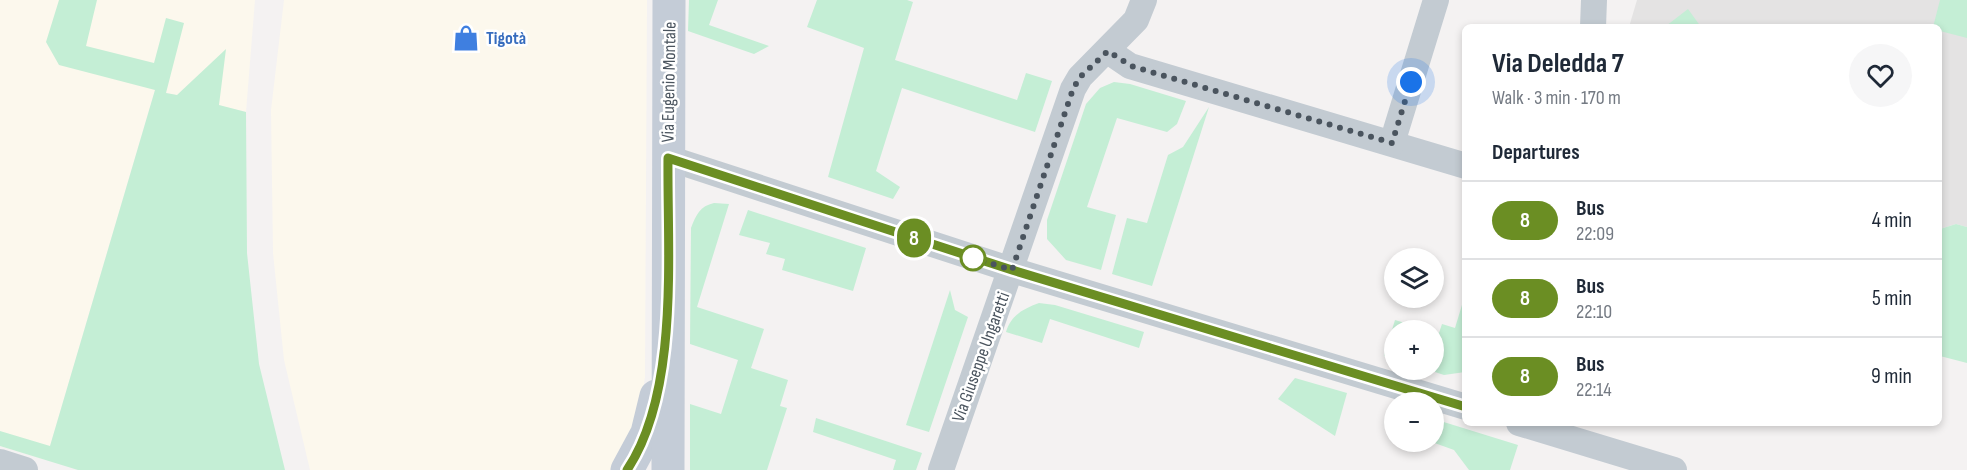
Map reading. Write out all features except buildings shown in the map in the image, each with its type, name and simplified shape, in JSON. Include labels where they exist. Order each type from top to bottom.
[{"type":"main road","name":"Via Eugenio Montale","points":[[667,345],[669,0]]},
{"type":"main road","points":[[627,470],[647,433],[667,345]]},
{"type":"main road","points":[[667,345],[668,470]]},
{"type":"street","name":"Via Giuseppe Ungaretti","points":[[940,470],[1012,270],[1073,89],[1080,77],[1136,20],[1144,0]]},
{"type":"street","points":[[1392,143],[1436,0]]},
{"type":"street","points":[[1593,24],[1594,0]]},
{"type":"street","points":[[1108,51],[1131,66],[1462,165]]},
{"type":"street","points":[[668,158],[1012,270],[1462,406]]},
{"type":"street","points":[[1529,426],[1674,470]]},
{"type":"street","points":[[0,462],[25,470]]},
{"type":"shaded area","points":[[0,0],[255,0],[246,112],[155,90],[46,460],[0,446]]},
{"type":"shaded area","points":[[284,0],[647,0],[645,377],[640,409],[626,445],[610,470],[310,470],[284,360],[273,253],[271,110]]},
{"type":"shaded area","points":[[1637,0],[1967,0],[1967,227],[1956,224],[1942,228],[1942,24],[1630,24]]},
{"type":"green space","points":[[59,0],[97,0],[86,46],[154,63],[166,18],[184,23],[166,93],[177,95],[226,49],[219,105],[246,112],[247,253],[259,364],[285,470],[78,470],[0,446],[0,431],[50,446],[155,90],[59,65],[46,42]]},
{"type":"green space","points":[[689,0],[718,0],[709,25],[769,46],[754,54],[688,31]]},
{"type":"green space","points":[[817,0],[907,0],[913,2],[895,60],[1017,100],[1026,73],[1052,81],[1035,132],[902,88],[876,171],[900,187],[893,199],[828,177],[864,48],[807,27]]},
{"type":"green space","points":[[1940,0],[1967,0],[1967,38],[1942,32],[1942,24],[1934,24]]},
{"type":"green space","points":[[1688,9],[1699,24],[1669,24]]},
{"type":"green space","points":[[1114,82],[1130,84],[1186,101],[1177,124],[1167,132],[1117,118],[1087,207],[1116,215],[1101,270],[1066,260],[1047,239],[1047,220],[1086,104],[1100,88]]},
{"type":"green space","points":[[1209,107],[1152,286],[1112,274],[1127,218],[1147,223],[1168,155],[1183,147]]},
{"type":"green space","points":[[714,203],[729,204],[697,307],[764,329],[751,368],[788,380],[780,406],[787,408],[767,470],[690,470],[690,404],[721,414],[738,360],[690,344],[691,228],[699,212],[705,206]]},
{"type":"green space","points":[[748,210],[866,248],[853,291],[782,270],[785,259],[766,254],[770,243],[739,235]]},
{"type":"green space","points":[[1956,224],[1967,227],[1967,363],[1942,357],[1942,228]]},
{"type":"green space","points":[[950,290],[955,310],[968,317],[929,432],[906,425]]},
{"type":"green space","points":[[1039,303],[1055,305],[1144,332],[1139,348],[1050,319],[1042,343],[1006,332],[1018,313]]},
{"type":"green space","points":[[1462,305],[1462,372],[1444,375],[1444,325],[1455,328]]},
{"type":"green space","points":[[1295,378],[1347,393],[1335,436],[1278,399]]},
{"type":"green space","points":[[816,418],[922,453],[916,470],[893,470],[896,460],[813,432]]},
{"type":"green space","points":[[1444,422],[1518,445],[1510,470],[1469,470],[1454,450],[1444,446]]},
{"type":"bus line","name":"8","points":[[627,470],[647,433],[667,345],[668,158],[1012,270],[1462,406]]},
{"type":"place","name":"Tigotà","points":[[466,38]]},
{"type":"route","points":[[973,258],[1012,270],[1073,89],[1080,77],[1108,51],[1131,66],[1392,143],[1411,82]]}]
